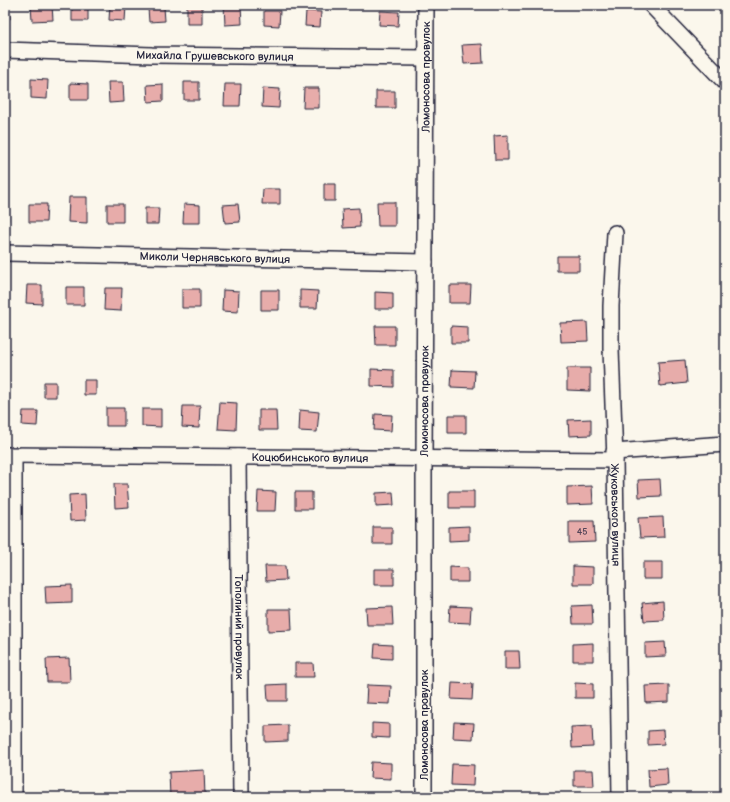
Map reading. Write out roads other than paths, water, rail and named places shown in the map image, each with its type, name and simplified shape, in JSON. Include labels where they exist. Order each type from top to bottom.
[{"type":"street","name":"Ломоносова провулок","points":[[424,797],[426,5]]},
{"type":"street","points":[[651,5],[725,82]]},
{"type":"street","name":"Михайла Грушевського вулиця","points":[[5,50],[152,55],[425,58]]},
{"type":"street","name":"Жуковського вулиця","points":[[615,233],[611,350],[615,456],[620,797]]},
{"type":"street","name":"Миколи Чернявського вулиця","points":[[5,253],[426,262]]},
{"type":"street","name":"Коцюбинського вулиця","points":[[10,455],[424,459],[615,456],[725,444]]},
{"type":"street","points":[[10,455],[14,797]]},
{"type":"street","name":"Тополиний провулок","points":[[238,457],[241,797]]}]
